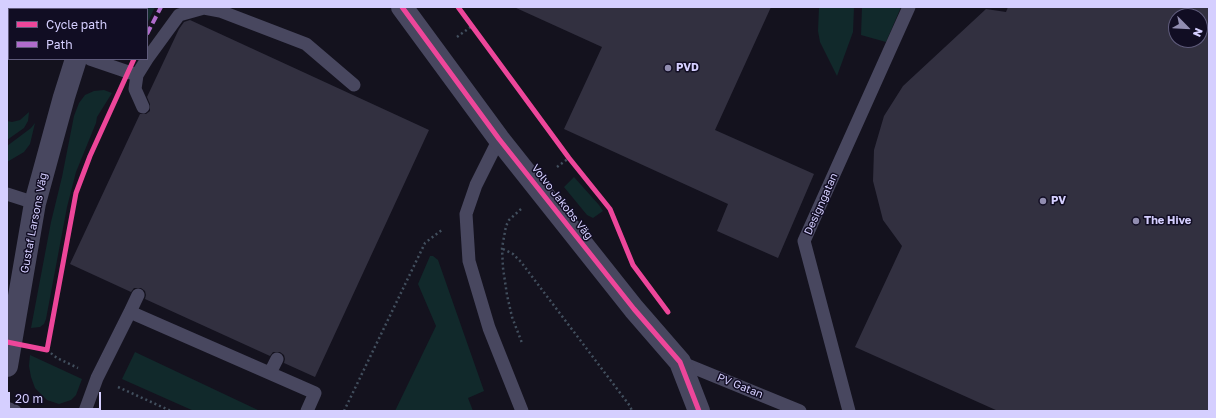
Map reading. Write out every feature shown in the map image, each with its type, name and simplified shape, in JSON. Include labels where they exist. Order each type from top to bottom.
[{"type":"street","name":"Volvo Jakobs Väg","points":[[402,7],[499,139],[634,309],[680,362],[699,411]]},
{"type":"street","name":"Gustaf Larsons Väg","points":[[7,366],[35,203],[76,60]]},
{"type":"lane","name":"Designgatan","points":[[848,411],[804,241],[909,7]]},
{"type":"lane","points":[[148,58],[179,15],[204,8],[220,11],[306,44],[354,85]]},
{"type":"lane","points":[[93,60],[137,75]]},
{"type":"lane","points":[[143,107],[135,89],[137,75],[146,60]]},
{"type":"lane","points":[[499,139],[476,185],[466,214],[469,261],[489,328],[522,411]]},
{"type":"lane","points":[[7,194],[35,203]]},
{"type":"lane","points":[[85,411],[97,378],[138,295]]},
{"type":"lane","points":[[130,312],[315,393],[307,411]]},
{"type":"lane","points":[[270,373],[277,359]]},
{"type":"lane","name":"PV Gatan","points":[[680,362],[800,411]]},
{"type":"lane","points":[[7,408],[15,411]]},
{"type":"path","points":[[523,347],[512,317],[507,295],[502,248],[504,232],[509,220],[524,206],[554,170],[569,158]]},
{"type":"path","points":[[344,411],[425,243],[466,214]]},
{"type":"path","points":[[502,248],[513,254],[521,262],[630,406],[632,411]]},
{"type":"green space","points":[[155,7],[148,22],[148,8],[120,8]]},
{"type":"green space","points":[[819,7],[854,7],[853,32],[837,76],[820,42],[818,31]]},
{"type":"green space","points":[[862,7],[901,7],[886,42],[861,35]]},
{"type":"green space","points":[[104,90],[112,93],[97,117],[96,123],[76,172],[67,207],[46,319],[44,324],[40,327],[31,328],[51,222],[62,177],[74,116],[79,103],[85,95],[94,91]]},
{"type":"green space","points":[[29,112],[28,121],[24,128],[7,140],[7,121],[12,122],[20,120]]},
{"type":"green space","points":[[35,123],[30,144],[24,152],[7,162],[7,146],[31,128]]},
{"type":"green space","points":[[574,177],[603,211],[593,218],[587,215],[564,187]]},
{"type":"green space","points":[[430,256],[433,256],[438,260],[484,391],[468,398],[473,411],[395,411],[436,326],[418,284]]},
{"type":"green space","points":[[135,352],[260,411],[194,411],[122,379]]},
{"type":"green space","points":[[30,355],[82,379],[76,395],[71,400],[59,404],[47,400],[35,388],[29,366]]},
{"type":"building","name":"PVD","points":[[514,7],[771,7],[715,130],[814,174],[778,258],[717,231],[728,204],[564,129],[602,47]]},
{"type":"building","name":"PV","points":[[1008,7],[1209,7],[1209,411],[998,411],[855,347],[902,246],[883,220],[873,181],[874,150],[884,116],[903,86],[986,9],[1006,12]]},
{"type":"building","points":[[190,20],[429,130],[315,377],[284,363],[284,355],[280,352],[273,352],[270,356],[145,299],[145,291],[141,288],[134,288],[131,292],[70,264],[140,114],[146,114],[150,111],[150,104],[147,97],[179,29],[184,22]]},
{"type":"marked path","points":[[148,32],[161,7]]},
{"type":"cycle path","points":[[402,7],[499,139],[634,309],[680,362],[699,411]]},
{"type":"cycle path","points":[[458,7],[569,158],[610,209],[633,265],[668,312]]},
{"type":"cycle path","points":[[7,342],[47,350],[76,193],[90,156],[134,60]]},
{"type":"place","name":"PVD","points":[[668,68]]},
{"type":"place","name":"PV","points":[[1043,201]]},
{"type":"place","name":"The Hive","points":[[1136,221]]}]
